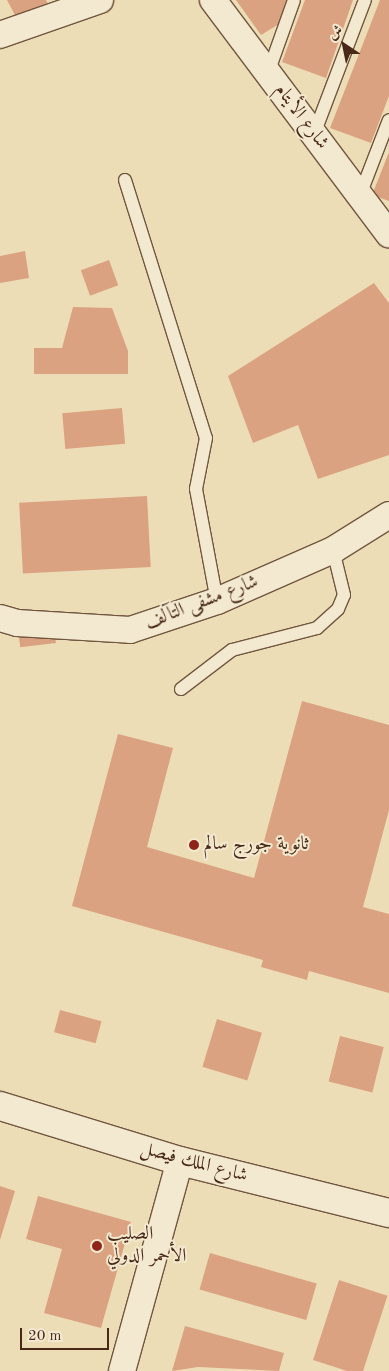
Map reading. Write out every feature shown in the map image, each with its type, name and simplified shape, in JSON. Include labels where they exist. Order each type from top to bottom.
[{"type":"main road","name":"شارع الملك فيصل","points":[[0,1106],[180,1161],[389,1213]]},
{"type":"street","points":[[0,35],[100,0]]},
{"type":"street","name":"شارع الأيتام","points":[[213,0],[389,234]]},
{"type":"street","name":"شارع مشفى التآلف","points":[[0,618],[130,630],[217,600],[333,550],[389,515]]},
{"type":"street","points":[[122,1371],[180,1161]]},
{"type":"lane","points":[[268,72],[294,0]]},
{"type":"lane","points":[[314,134],[365,0]]},
{"type":"lane","points":[[360,195],[389,120]]},
{"type":"lane","points":[[126,180],[206,438],[196,489],[217,600]]},
{"type":"lane","points":[[181,689],[232,650],[317,628],[338,609],[344,595],[333,550]]},
{"type":"building","points":[[7,0],[46,0],[51,10],[20,25]]},
{"type":"building","points":[[236,0],[288,0],[279,24],[261,35]]},
{"type":"building","points":[[305,0],[353,0],[326,78],[282,62]]},
{"type":"building","points":[[380,0],[389,0],[389,96],[371,143],[330,128]]},
{"type":"building","points":[[389,152],[389,201],[372,195]]},
{"type":"building","points":[[25,251],[29,278],[0,283],[0,256]]},
{"type":"building","points":[[109,260],[118,285],[90,296],[81,270]]},
{"type":"building","points":[[374,283],[389,303],[389,455],[318,479],[298,425],[253,443],[228,376]]},
{"type":"building","points":[[73,307],[112,308],[128,351],[128,374],[34,374],[34,348],[62,348]]},
{"type":"building","points":[[122,408],[125,444],[65,449],[62,413]]},
{"type":"building","points":[[147,496],[151,567],[23,574],[19,503]]},
{"type":"building","points":[[54,627],[56,643],[20,647],[18,631]]},
{"type":"building","points":[[302,701],[389,725],[389,810],[363,907],[389,914],[389,993],[309,971],[307,980],[261,967],[263,960],[72,906],[118,734],[173,748],[147,847],[254,878]]},
{"type":"building","points":[[60,1010],[102,1021],[96,1043],[54,1032]]},
{"type":"building","points":[[217,1019],[262,1033],[247,1081],[202,1067]]},
{"type":"building","points":[[340,1036],[384,1047],[372,1092],[329,1082]]},
{"type":"building","points":[[0,1186],[15,1191],[0,1240]]},
{"type":"building","points":[[38,1196],[131,1222],[101,1328],[44,1313],[62,1249],[26,1239]]},
{"type":"building","points":[[210,1253],[317,1284],[306,1320],[200,1290]]},
{"type":"building","points":[[339,1280],[388,1296],[363,1371],[347,1371],[313,1360]]},
{"type":"building","points":[[185,1326],[284,1353],[279,1371],[198,1367],[172,1371]]},
{"type":"place","name":"ثانوية جورج سالم","points":[[194,845]]},
{"type":"place","name":"الصليب الأحمر الدولي","points":[[97,1246]]}]
